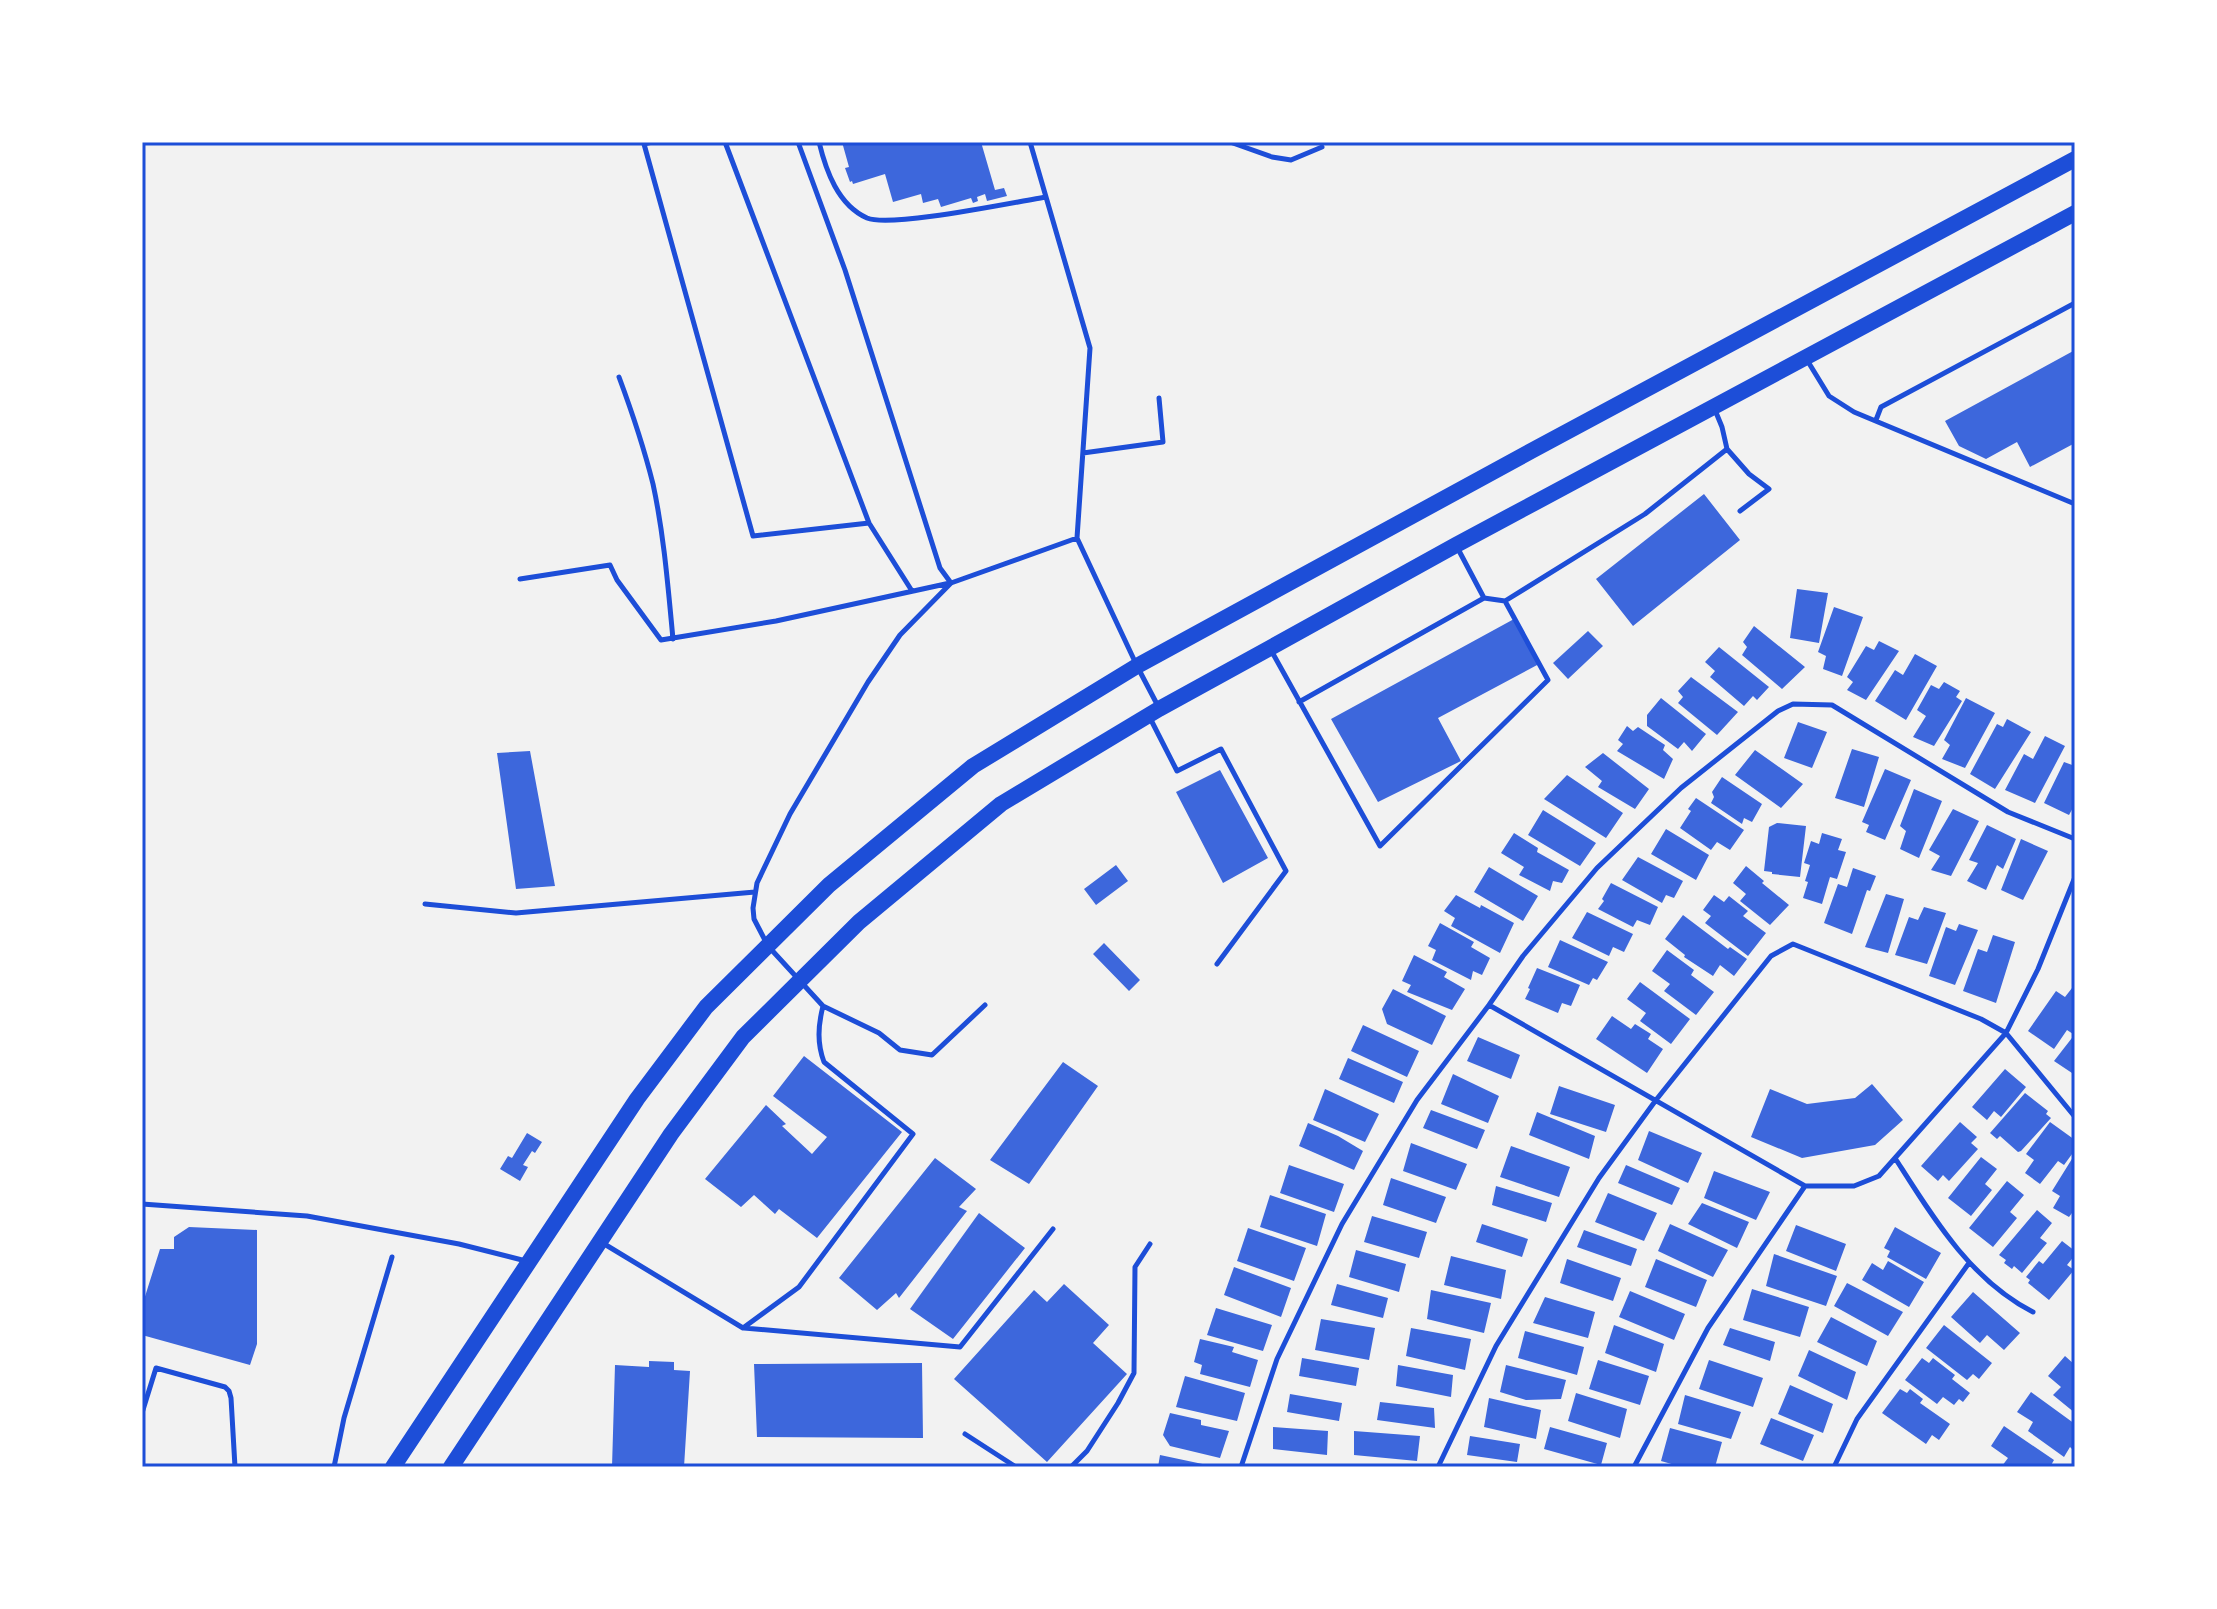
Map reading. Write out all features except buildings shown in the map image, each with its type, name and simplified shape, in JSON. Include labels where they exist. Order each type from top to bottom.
[{"type":"main road","points":[[393,1467],[637,1099],[706,1007],[829,885],[973,766],[1137,666],[2075,159]]},
{"type":"main road","points":[[451,1467],[671,1134],[743,1037],[859,922],[1001,804],[1154,712],[1456,545],[2075,213]]},
{"type":"lane","points":[[652,142],[644,144],[753,536],[869,523]]},
{"type":"lane","points":[[725,142],[869,523],[912,591]]},
{"type":"lane","points":[[798,142],[845,270],[940,568],[951,583]]},
{"type":"lane","points":[[819,142],[824,162],[843,201],[869,219],[947,214],[1046,197]]},
{"type":"lane","points":[[1030,142],[1090,348],[1077,538],[1137,666],[1177,771],[1221,749],[1286,871],[1217,964]]},
{"type":"lane","points":[[1230,142],[1272,157],[1291,160],[1322,147]]},
{"type":"lane","points":[[1876,420],[1881,407],[2075,303]]},
{"type":"lane","points":[[1805,358],[1829,396],[1854,412],[2075,504]]},
{"type":"lane","points":[[619,377],[652,484],[665,551],[673,639]]},
{"type":"lane","points":[[1083,453],[1163,442],[1159,398]]},
{"type":"lane","points":[[1714,407],[1727,449],[1749,474],[1769,489],[1740,511]]},
{"type":"lane","points":[[1299,702],[1484,598],[1505,601],[1645,514],[1727,449]]},
{"type":"lane","points":[[520,579],[610,565],[617,580],[661,640],[776,621],[951,583],[1077,538]]},
{"type":"lane","points":[[1456,545],[1484,598]]},
{"type":"lane","points":[[951,583],[900,635],[868,682],[790,814],[757,883],[753,908],[754,919],[768,946],[823,1006],[879,1033],[900,1050],[932,1055],[985,1005]]},
{"type":"lane","points":[[1270,648],[1380,846],[1548,680],[1505,601]]},
{"type":"lane","points":[[1241,1467],[1277,1359],[1342,1224],[1417,1100],[1523,956],[1597,868],[1681,788],[1778,711],[1793,704],[1832,705],[2008,812],[2075,839]]},
{"type":"lane","points":[[1489,1005],[1805,1186],[1854,1186],[1879,1176],[2006,1033],[2038,969],[2075,877]]},
{"type":"lane","points":[[425,904],[516,913],[755,892]]},
{"type":"lane","points":[[1438,1467],[1496,1346],[1599,1178],[1656,1100],[1771,956],[1793,944],[1981,1019],[2006,1033],[2075,1117]]},
{"type":"lane","points":[[743,1328],[799,1287],[913,1134],[824,1062],[819,1036],[823,1006]]},
{"type":"lane","points":[[1895,1158],[1931,1215],[1969,1263],[2014,1303],[2033,1312]]},
{"type":"lane","points":[[1634,1467],[1708,1328],[1805,1186]]},
{"type":"lane","points":[[142,1204],[307,1216],[459,1244],[530,1262]]},
{"type":"lane","points":[[600,1242],[743,1328],[960,1347],[1053,1229]]},
{"type":"lane","points":[[1071,1467],[1087,1451],[1134,1373],[1135,1267],[1150,1244]]},
{"type":"lane","points":[[334,1467],[344,1418],[392,1257]]},
{"type":"lane","points":[[1834,1467],[1857,1419],[1969,1263]]},
{"type":"lane","points":[[142,1413],[156,1368],[225,1387],[231,1398],[235,1467]]},
{"type":"lane","points":[[965,1434],[1016,1467]]}]
